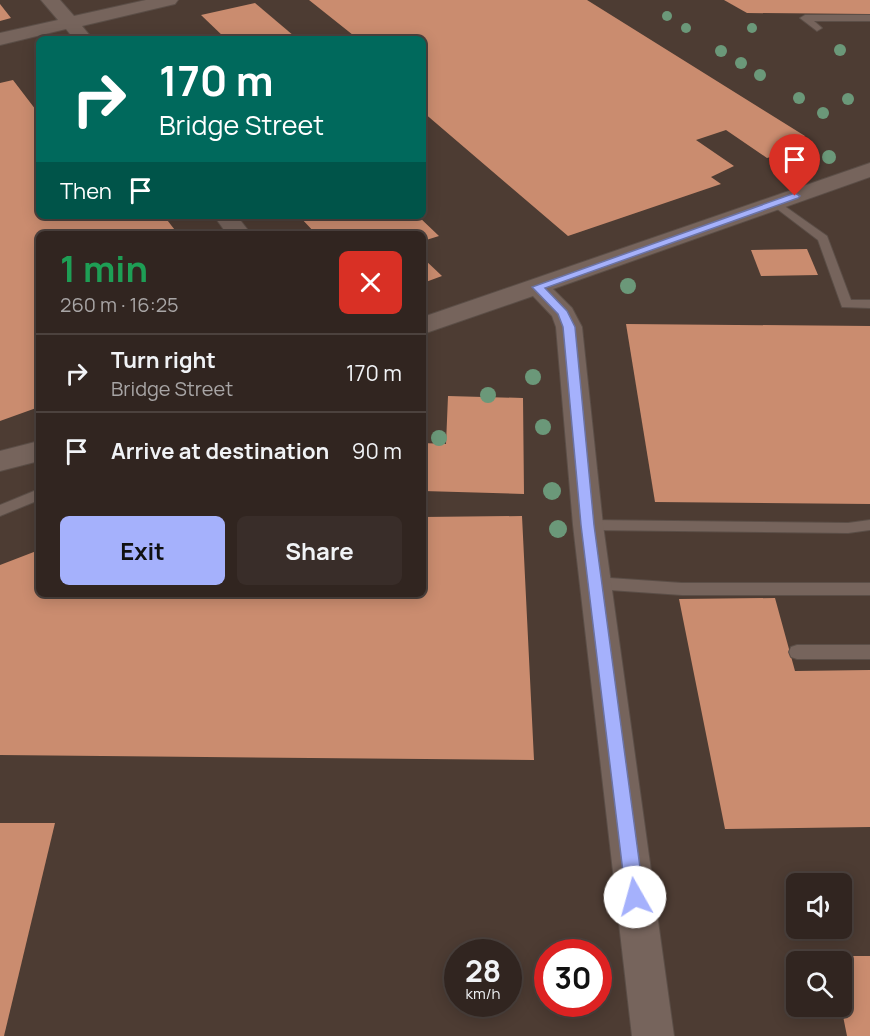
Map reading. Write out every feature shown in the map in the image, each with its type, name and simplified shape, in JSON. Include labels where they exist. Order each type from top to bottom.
[{"type":"street","points":[[50,0],[81,36]]},
{"type":"street","points":[[0,39],[169,0]]},
{"type":"street","points":[[426,325],[870,170]]},
{"type":"street","points":[[227,219],[237,231]]},
{"type":"street","points":[[538,287],[563,313],[569,327],[588,525],[653,1036]]},
{"type":"street","points":[[0,461],[36,452]]},
{"type":"lane","points":[[817,28],[805,18],[870,18]]},
{"type":"lane","points":[[776,203],[823,238],[846,304],[870,304]]},
{"type":"lane","points":[[0,511],[36,495]]},
{"type":"lane","points":[[588,525],[848,528],[870,525]]},
{"type":"lane","points":[[595,583],[682,589],[870,589]]},
{"type":"lane","points":[[797,652],[870,652]]},
{"type":"shaded area","points":[[0,0],[870,0],[870,1036],[0,1036]]},
{"type":"building","points":[[309,0],[587,0],[805,136],[797,140],[803,148],[767,158],[726,130],[696,140],[734,166],[711,177],[721,184],[568,236],[426,115],[426,36],[354,36]]},
{"type":"building","points":[[724,0],[870,0],[870,14],[747,13]]},
{"type":"building","points":[[255,3],[294,36],[223,36],[201,15]]},
{"type":"building","points":[[0,4],[11,18],[0,21]]},
{"type":"building","points":[[13,80],[36,110],[36,219],[166,219],[176,231],[36,231],[36,408],[0,421],[0,83]]},
{"type":"building","points":[[302,219],[385,219],[387,221],[421,219],[439,236],[426,240],[426,231],[313,231]]},
{"type":"building","points":[[807,249],[818,275],[761,276],[751,250]]},
{"type":"building","points":[[426,261],[442,276],[426,282]]},
{"type":"building","points":[[626,324],[870,326],[870,504],[655,502]]},
{"type":"building","points":[[448,396],[523,398],[524,494],[426,491],[426,443],[446,444]]},
{"type":"building","points":[[522,516],[534,760],[0,755],[0,565],[36,551],[36,597],[426,597],[426,517]]},
{"type":"building","points":[[775,598],[795,671],[870,670],[870,827],[725,829],[679,599]]},
{"type":"building","points":[[0,823],[55,823],[4,1036],[0,1036]]},
{"type":"building","points":[[852,956],[870,956],[870,1036],[847,1036],[843,1017],[852,1017]]},
{"type":"route","points":[[635,897],[588,525],[569,327],[563,313],[538,287],[795,196]]}]
